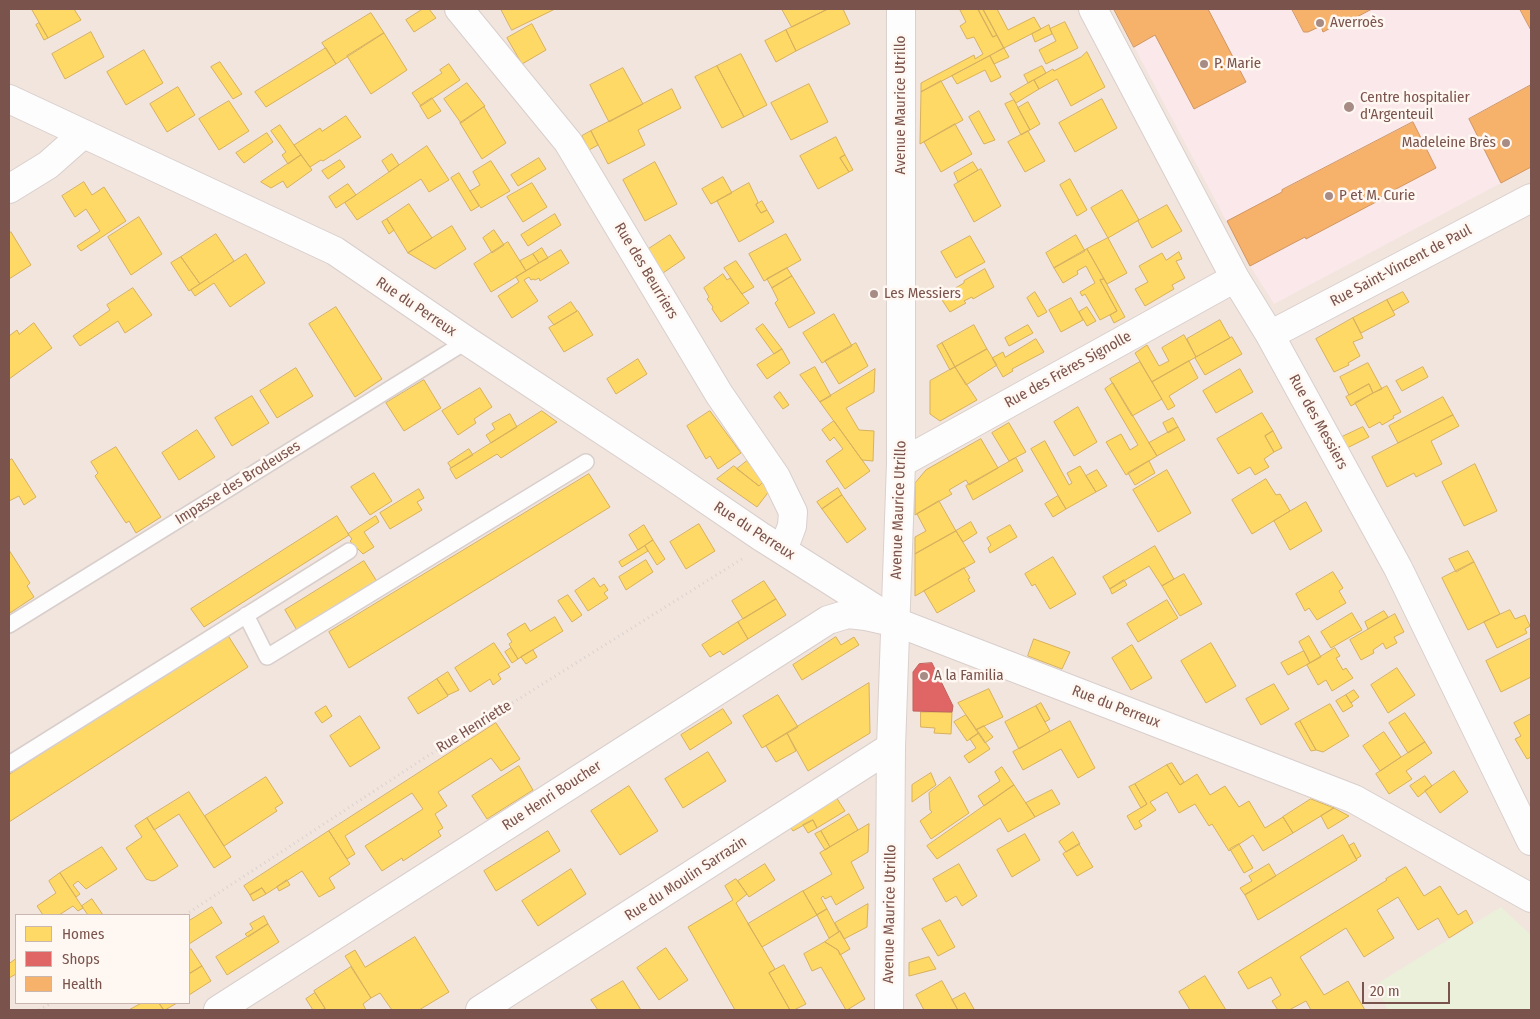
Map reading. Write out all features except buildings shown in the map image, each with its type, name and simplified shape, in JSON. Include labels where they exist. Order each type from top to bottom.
[{"type":"street","name":"Rue des Beurriers","points":[[460,9],[568,142],[719,394],[776,478],[793,512],[792,526],[771,543]]},
{"type":"street","name":"Avenue Maurice Utrillo","points":[[888,1010],[891,747],[901,463],[902,9]]},
{"type":"street","name":"Rue des Messiers","points":[[1093,9],[1235,278],[1270,335],[1398,568],[1531,840]]},
{"type":"street","name":"Rue du Perreux","points":[[9,99],[82,135],[335,251],[771,543],[896,622],[1354,799],[1531,898]]},
{"type":"street","points":[[9,189],[48,165],[82,135]]},
{"type":"street","name":"Rue Saint-Vincent de Paul","points":[[1270,335],[1531,198]]},
{"type":"street","name":"Rue des Frères Signolle","points":[[901,463],[1235,278]]},
{"type":"street","name":"Rue Henri Boucher","points":[[218,1010],[828,620],[848,614],[896,622]]},
{"type":"street","name":"Rue du Moulin Sarrazin","points":[[480,1010],[891,747]]},
{"type":"lane","name":"Impasse des Brodeuses","points":[[9,625],[467,341]]},
{"type":"lane","points":[[246,616],[267,657],[586,462]]},
{"type":"lane","points":[[9,764],[349,551]]},
{"type":"path","name":"Rue Henriette","points":[[186,914],[423,759],[742,559],[771,543]]},
{"type":"shaded area","points":[[9,9],[1531,9],[1531,1010],[9,1010]]},
{"type":"shaded area","name":"Centre hospitalier d'Argenteuil","points":[[1114,9],[1531,9],[1531,167],[1274,304],[1250,266]]},
{"type":"green space","points":[[1501,907],[1531,935],[1531,1010],[1388,1010],[1375,985]]},
{"type":"place","name":"Averroès","points":[[1320,23]]},
{"type":"place","name":"P. Marie","points":[[1204,64]]},
{"type":"place","name":"Centre hospitalier d'Argenteuil","points":[[1349,107]]},
{"type":"place","name":"Madeleine Brès","points":[[1506,143]]},
{"type":"place","name":"P et M. Curie","points":[[1329,196]]},
{"type":"place","name":"Les Messiers","points":[[874,294]]},
{"type":"place","name":"A la Familia","points":[[924,676]]}]
